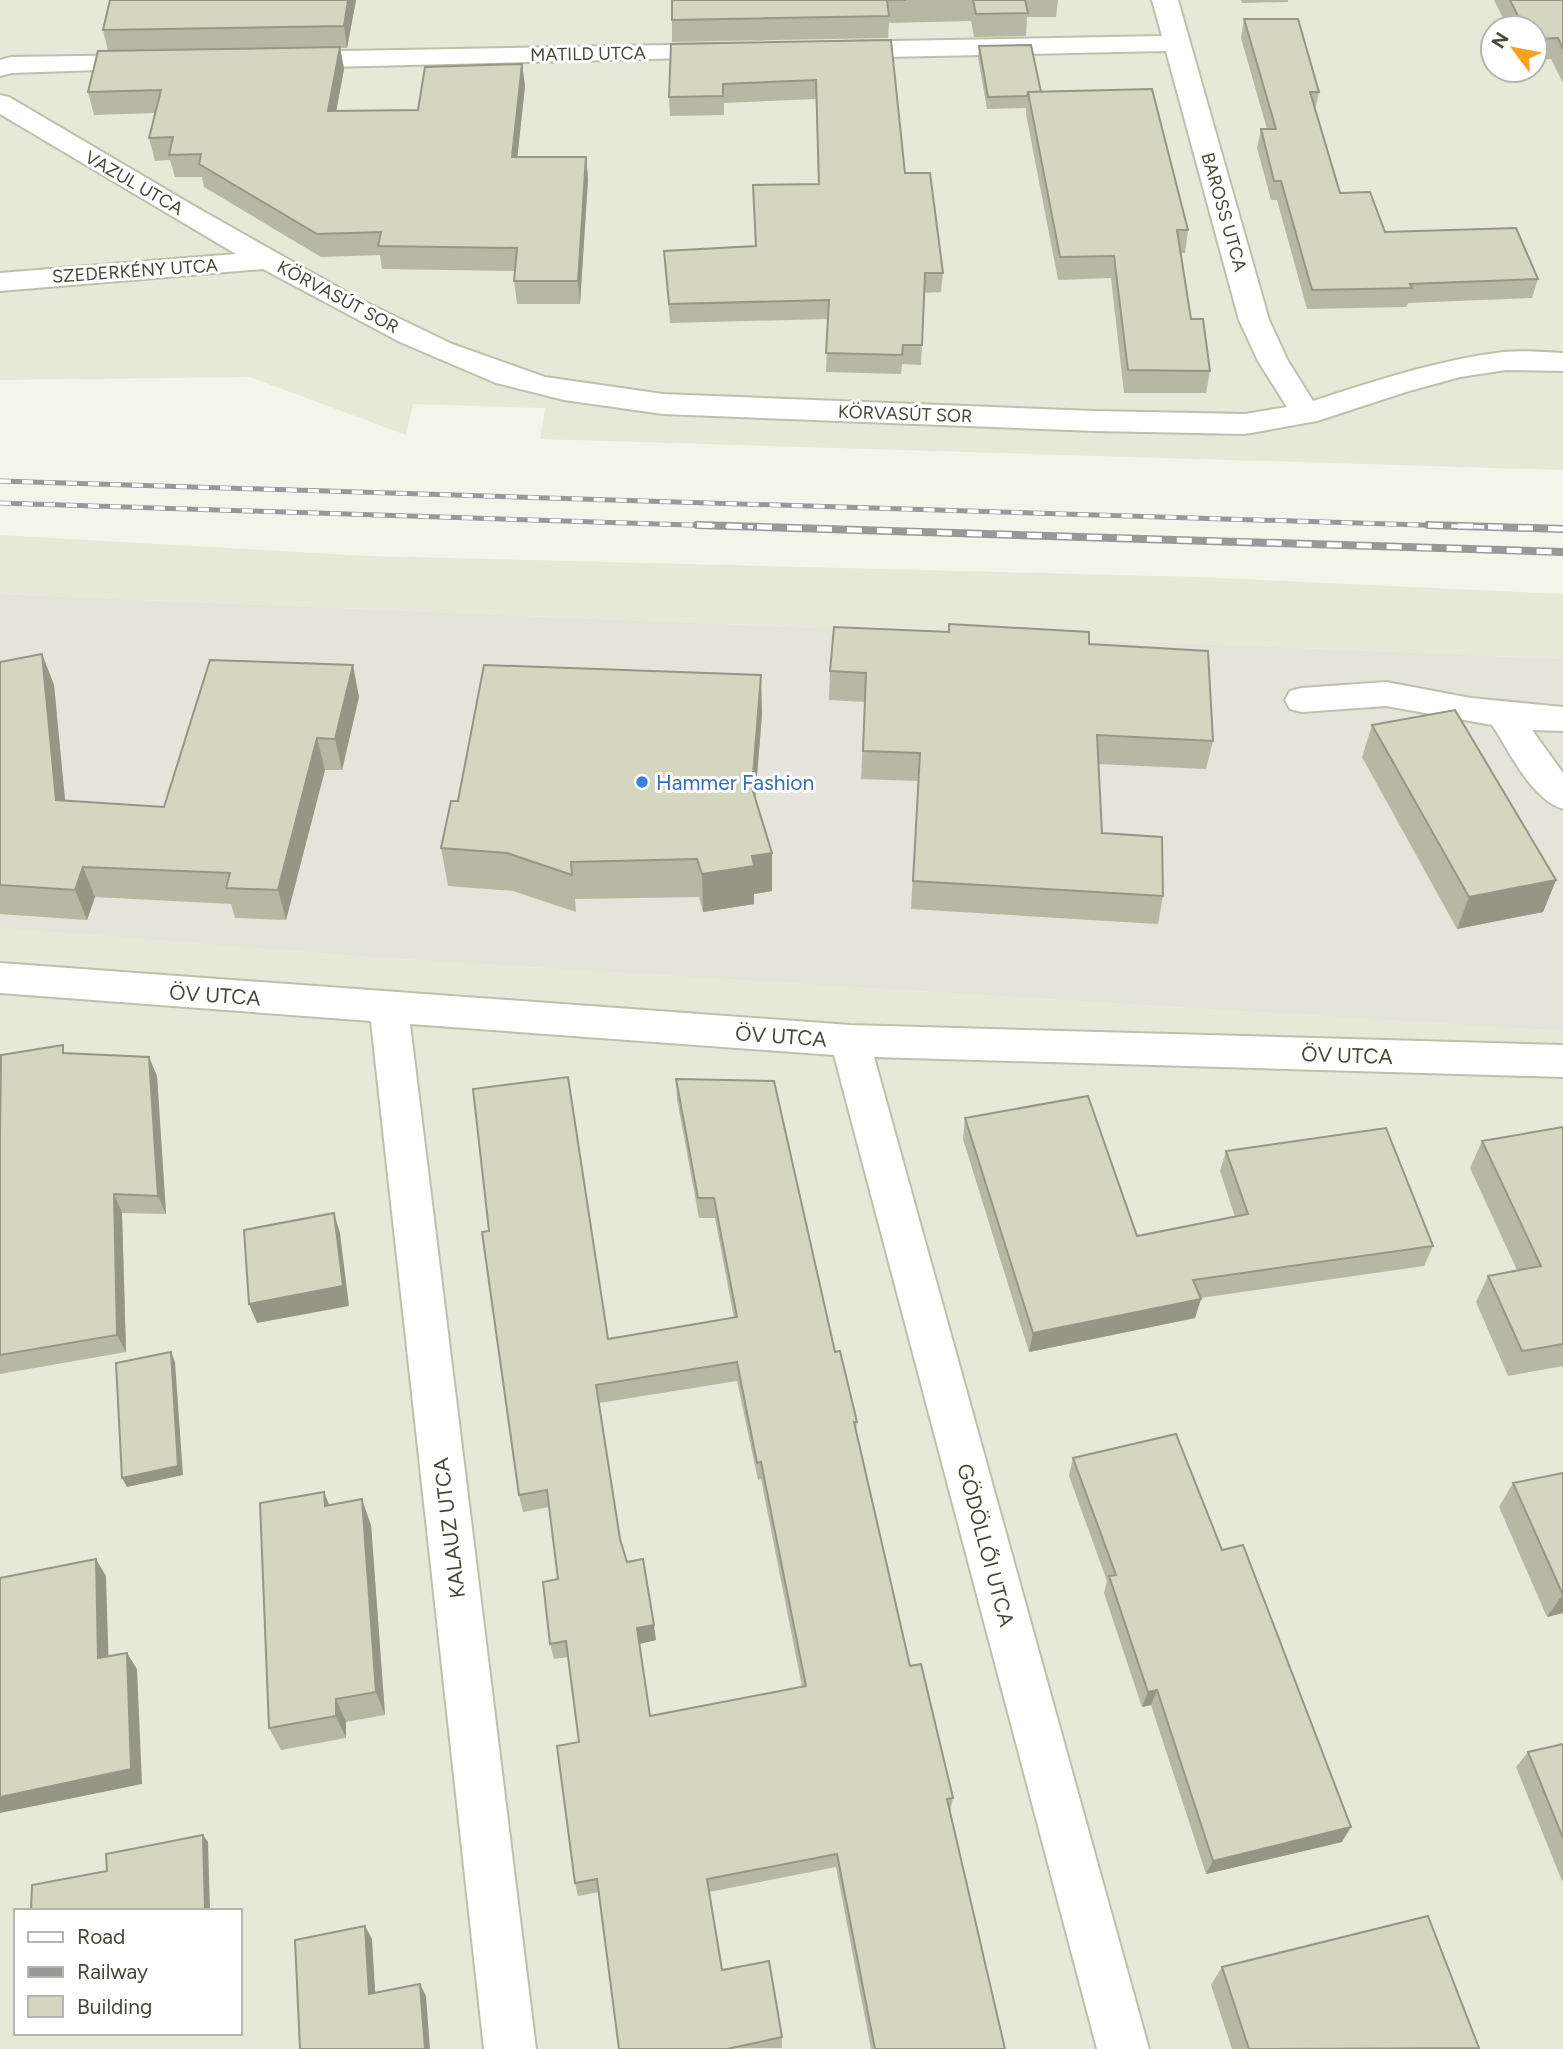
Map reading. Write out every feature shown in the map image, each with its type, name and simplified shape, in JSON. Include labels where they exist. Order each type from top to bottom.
[{"type":"street","name":"BAROSS UTCA","points":[[1165,0],[1254,320],[1273,361],[1306,414]]},
{"type":"street","points":[[816,50],[1177,43]]},
{"type":"street","name":"MATILD UTCA","points":[[261,61],[747,51]]},
{"type":"street","points":[[0,68],[11,65],[177,62]]},
{"type":"street","name":"VAZUL UTCA","points":[[0,103],[269,261]]},
{"type":"street","name":"KÖRVASÚT SOR","points":[[269,261],[333,297],[444,351],[507,376],[552,389],[610,399],[663,404],[1109,422],[1245,424],[1306,414],[1398,384],[1460,368],[1506,361],[1563,362]]},
{"type":"street","name":"SZEDERKÉNY UTCA","points":[[0,282],[269,261]]},
{"type":"street","points":[[1302,700],[1386,694],[1503,714],[1563,719]]},
{"type":"street","points":[[1503,714],[1541,771],[1563,796]]},
{"type":"street","name":"ÖV UTCA","points":[[0,978],[850,1041],[1563,1061]]},
{"type":"street","name":"KALAUZ UTCA","points":[[389,1007],[510,2049]]},
{"type":"street","name":"GÖDÖLLŐI UTCA","points":[[850,1041],[1123,2049]]},
{"type":"shaded area","points":[[0,0],[1563,0],[1563,470],[540,439],[545,408],[413,404],[406,435],[250,377],[0,380]]},
{"type":"shaded area","points":[[0,535],[367,556],[1197,577],[1563,594],[1563,659],[0,594]]},
{"type":"shaded area","points":[[0,594],[1563,659],[1563,1031],[383,958],[0,928]]},
{"type":"shaded area","points":[[0,928],[383,958],[1563,1031],[1563,2049],[0,2049]]},
{"type":"building","points":[[110,0],[348,0],[344,26],[103,30]]},
{"type":"building","points":[[672,0],[887,0],[889,16],[672,20]]},
{"type":"building","points":[[973,0],[1025,0],[1028,13],[976,14]]},
{"type":"building","points":[[1510,0],[1563,0],[1563,49],[1558,38],[1549,38],[1549,14],[1517,14]]},
{"type":"building","points":[[1244,19],[1298,19],[1319,92],[1310,92],[1340,193],[1370,192],[1385,232],[1516,228],[1538,279],[1410,284],[1412,288],[1312,290],[1281,181],[1274,181],[1261,129],[1276,129]]},
{"type":"building","points":[[891,40],[905,173],[930,173],[943,273],[925,273],[922,345],[903,345],[902,355],[826,353],[829,300],[669,304],[664,251],[756,246],[753,185],[819,184],[816,80],[723,84],[723,96],[669,97],[671,44]]},
{"type":"building","points":[[1031,45],[1041,92],[1028,92],[1027,96],[988,97],[979,46]]},
{"type":"building","points":[[340,47],[328,111],[418,110],[425,67],[522,64],[512,157],[586,157],[578,281],[514,281],[517,248],[378,246],[381,232],[317,234],[199,164],[201,154],[169,155],[173,137],[149,138],[161,90],[88,92],[98,51]]},
{"type":"building","points":[[1152,89],[1188,230],[1177,230],[1191,319],[1203,319],[1210,371],[1128,370],[1114,256],[1060,257],[1028,92]]},
{"type":"building","points":[[949,624],[1089,632],[1089,644],[1208,651],[1213,741],[1097,735],[1102,833],[1162,837],[1163,896],[913,881],[920,753],[863,751],[866,673],[830,671],[834,627],[949,632]]},
{"type":"building","points":[[42,654],[56,800],[164,807],[210,660],[353,665],[335,739],[317,738],[278,890],[226,888],[230,873],[83,867],[75,890],[0,885],[0,662]]},
{"type":"building","points":[[484,665],[761,675],[752,788],[772,853],[752,856],[754,866],[702,874],[697,859],[571,862],[572,875],[507,853],[441,848],[451,801],[458,801]]},
{"type":"building","points":[[1455,710],[1556,880],[1469,897],[1372,725]]},
{"type":"building","points":[[63,1045],[63,1053],[149,1057],[158,1196],[114,1194],[117,1335],[0,1355],[1,1055]]},
{"type":"building","points":[[568,1077],[608,1339],[737,1317],[714,1198],[698,1198],[676,1079],[774,1081],[835,1352],[840,1351],[857,1422],[854,1422],[910,1666],[921,1664],[953,1798],[947,1799],[1005,2049],[875,2049],[837,1854],[707,1879],[722,1970],[769,1961],[782,2037],[727,2049],[619,2049],[597,1879],[575,1883],[557,1746],[579,1742],[566,1641],[550,1644],[543,1582],[558,1579],[547,1490],[519,1495],[482,1232],[489,1231],[473,1089]],"holes":[[[737,1362],[757,1463],[761,1462],[806,1686],[650,1716],[637,1628],[654,1625],[643,1559],[627,1562],[620,1539],[596,1385]]]},
{"type":"building","points":[[1088,1096],[1137,1236],[1248,1214],[1226,1151],[1386,1128],[1433,1246],[1193,1280],[1201,1299],[1033,1333],[965,1118]]},
{"type":"building","points":[[1563,1127],[1563,1344],[1522,1351],[1488,1276],[1541,1266],[1482,1141]]},
{"type":"building","points":[[334,1213],[343,1286],[249,1304],[244,1230]]},
{"type":"building","points":[[171,1352],[178,1466],[122,1478],[116,1363]]},
{"type":"building","points":[[1176,1434],[1222,1550],[1243,1545],[1351,1827],[1213,1861],[1157,1690],[1148,1692],[1109,1576],[1116,1575],[1073,1458]]},
{"type":"building","points":[[1563,1473],[1563,1595],[1513,1483]]},
{"type":"building","points":[[324,1492],[325,1506],[362,1499],[376,1692],[336,1699],[336,1716],[269,1728],[260,1503]]},
{"type":"building","points":[[96,1559],[98,1658],[127,1653],[131,1769],[0,1797],[0,1578]]},
{"type":"building","points":[[1563,1744],[1563,1838],[1528,1752]]},
{"type":"building","points":[[203,1835],[205,1909],[31,1909],[32,1885],[107,1871],[106,1854]]},
{"type":"building","points":[[1428,1916],[1479,2048],[1249,2049],[1222,1967]]},
{"type":"building","points":[[365,1926],[369,1994],[420,1984],[425,2049],[300,2049],[295,1940]]},
{"type":"railway","points":[[0,481],[1485,527]]},
{"type":"railway","points":[[0,503],[753,527]]},
{"type":"railway","points":[[697,525],[1563,552]]},
{"type":"railway","points":[[1428,525],[1563,529]]},
{"type":"place","name":"Hammer Fashion","points":[[642,782]]}]
